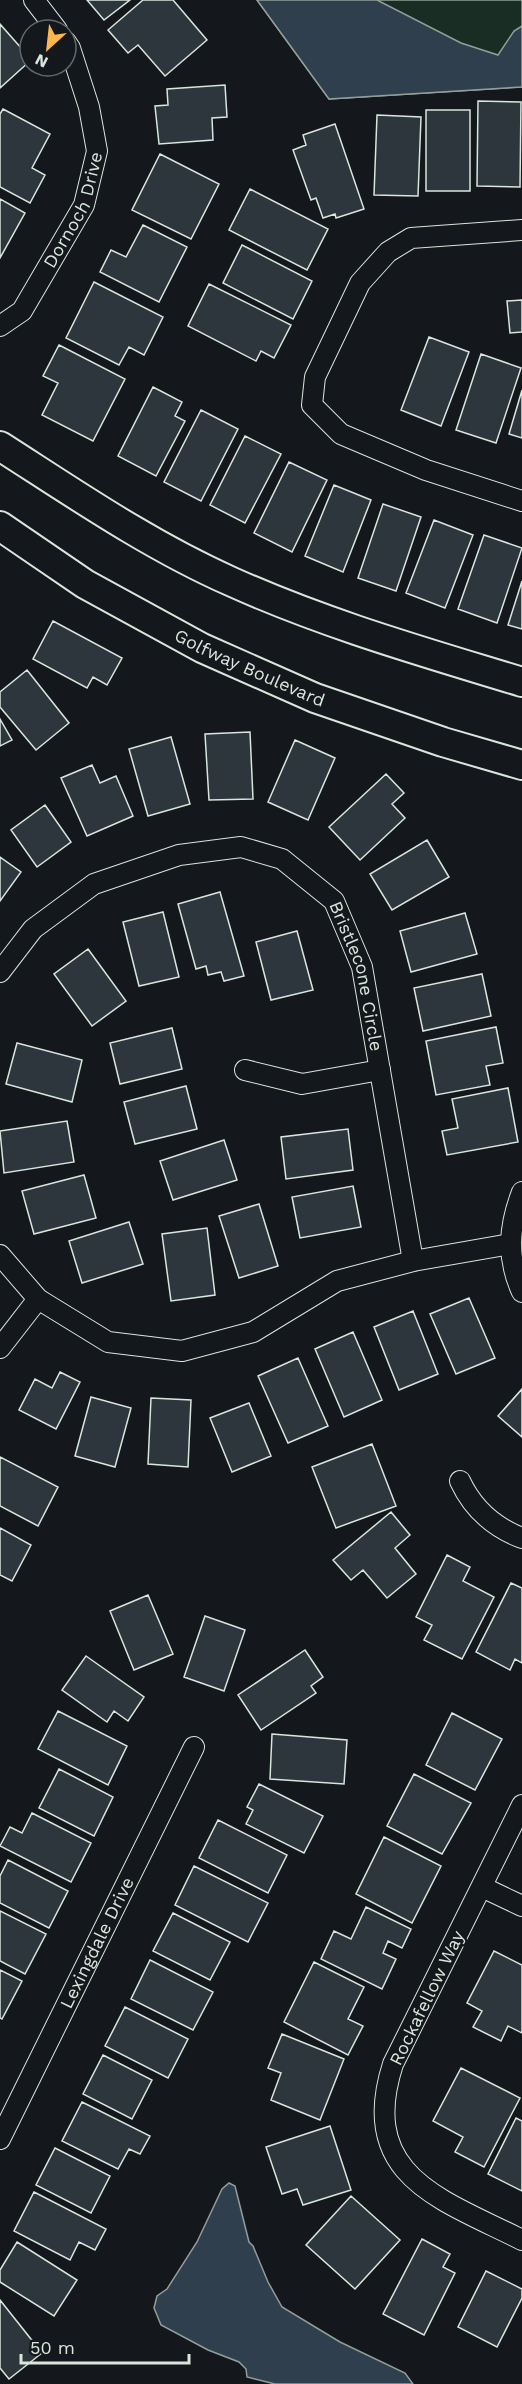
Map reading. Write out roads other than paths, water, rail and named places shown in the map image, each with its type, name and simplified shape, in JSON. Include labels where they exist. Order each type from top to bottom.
[{"type":"street","points":[[34,0],[48,18]]},
{"type":"street","name":"Dornoch Drive","points":[[0,326],[22,311],[84,205],[97,151],[89,107],[78,73]]},
{"type":"street","points":[[522,230],[411,238],[388,252],[360,283],[315,377],[312,405],[341,434],[426,470],[522,501]]},
{"type":"street","points":[[0,446],[125,527],[230,581],[339,625],[522,682]]},
{"type":"street","name":"Golfway Boulevard","points":[[0,526],[85,584],[202,648],[315,698],[443,742],[522,765]]},
{"type":"street","name":"Bristlecone Circle","points":[[0,972],[33,929],[94,884],[178,855],[241,847],[282,859],[334,901],[362,967],[413,1261]]},
{"type":"street","points":[[245,1070],[302,1084],[380,1070]]},
{"type":"street","points":[[522,1192],[513,1216],[510,1244],[514,1275],[522,1292]]},
{"type":"street","points":[[0,1255],[38,1299],[108,1342],[182,1351],[253,1332],[337,1281],[413,1261],[510,1244]]},
{"type":"street","points":[[0,1348],[38,1299]]},
{"type":"street","points":[[460,1481],[475,1508],[486,1519],[522,1538]]},
{"type":"street","name":"Lexingdale Drive","points":[[0,2139],[194,1747]]},
{"type":"street","name":"Rockafellow Way","points":[[522,1805],[393,2064],[384,2100],[387,2134],[394,2154],[406,2172],[421,2187],[522,2240]]},
{"type":"street","points":[[482,1887],[522,1906]]},
{"type":"water","points":[[257,0],[377,0],[461,43],[498,55],[514,31],[522,26],[522,87],[329,99]]},
{"type":"water","points":[[229,2183],[235,2186],[249,2242],[282,2307],[340,2342],[405,2373],[413,2384],[275,2384],[247,2377],[246,2369],[239,2362],[208,2350],[161,2325],[154,2308],[157,2296],[167,2289],[197,2242],[222,2189]]}]
